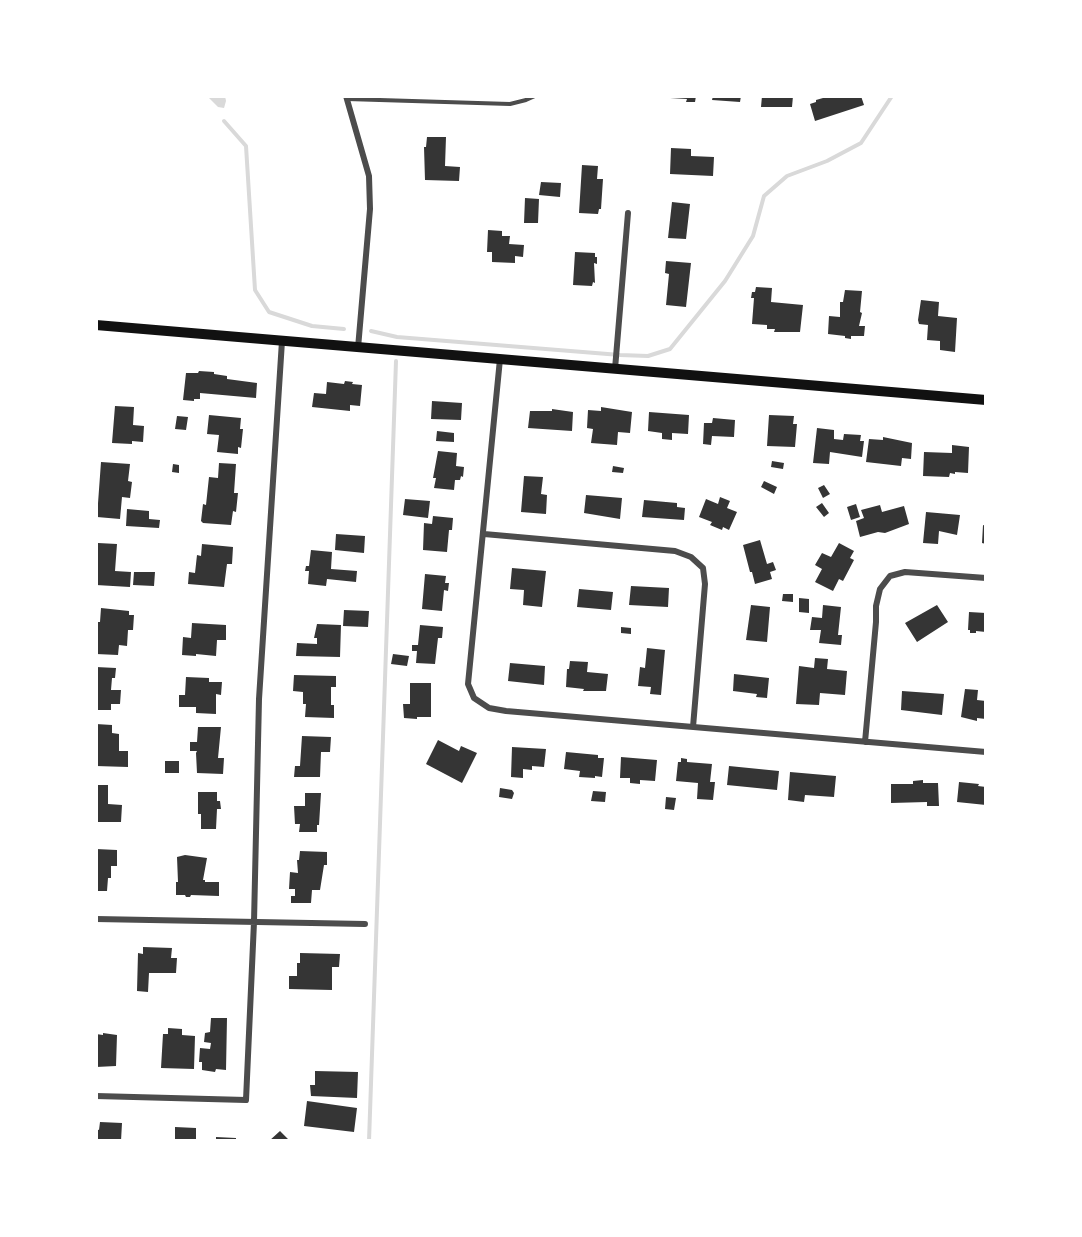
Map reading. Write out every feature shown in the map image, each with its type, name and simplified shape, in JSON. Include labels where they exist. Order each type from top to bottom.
[{"type":"main road","points":[[96,324],[986,400]]},
{"type":"street","points":[[346,98],[369,176],[370,209],[358,348]]},
{"type":"street","points":[[615,370],[628,213]]},
{"type":"street","points":[[96,1096],[246,1100],[254,922],[259,699],[282,341]]},
{"type":"street","points":[[500,359],[468,684],[474,698],[489,708],[506,711],[986,752]]},
{"type":"street","points":[[484,534],[675,551],[691,557],[703,568],[705,584],[693,727]]},
{"type":"street","points":[[865,742],[876,606],[880,589],[890,576],[905,572],[986,578]]},
{"type":"street","points":[[96,920],[364,924]]},
{"type":"lane","points":[[346,98],[398,98],[510,104],[535,96]]},
{"type":"shaded area","points":[[207,96],[225,96],[224,108],[218,107]]},
{"type":"building","points":[[670,96],[696,96],[695,102],[686,102],[687,99],[670,98]]},
{"type":"building","points":[[713,96],[741,96],[740,102],[712,100]]},
{"type":"building","points":[[762,96],[793,96],[792,107],[761,107]]},
{"type":"building","points":[[830,96],[861,96],[864,105],[815,121],[810,104]]},
{"type":"building","points":[[427,137],[446,137],[445,166],[460,167],[459,181],[425,180],[424,147],[426,147]]},
{"type":"building","points":[[671,148],[691,149],[691,156],[714,157],[713,176],[670,174]]},
{"type":"building","points":[[582,165],[598,166],[597,179],[603,179],[601,209],[598,214],[579,213]]},
{"type":"building","points":[[541,182],[561,183],[560,197],[539,195]]},
{"type":"building","points":[[525,198],[539,199],[538,223],[524,223]]},
{"type":"building","points":[[672,202],[690,204],[686,239],[668,238]]},
{"type":"building","points":[[488,230],[502,231],[502,236],[510,236],[509,244],[524,245],[523,257],[515,256],[515,263],[492,262],[492,252],[487,252]]},
{"type":"building","points":[[575,252],[595,253],[597,257],[597,264],[594,263],[595,283],[593,282],[592,286],[573,285]]},
{"type":"building","points":[[666,261],[691,263],[686,307],[666,305],[669,274],[665,273]]},
{"type":"building","points":[[756,287],[772,288],[771,302],[803,305],[800,332],[774,332],[775,329],[767,329],[767,325],[752,324],[754,298],[751,298]]},
{"type":"building","points":[[845,290],[862,291],[860,312],[862,313],[859,326],[865,326],[864,336],[851,336],[851,339],[828,334],[829,316],[840,317],[840,302],[843,302]]},
{"type":"building","points":[[921,300],[939,302],[938,316],[957,318],[955,352],[940,350],[940,341],[927,340],[928,325],[919,324],[918,320]]},
{"type":"building","points":[[199,371],[214,372],[214,374],[227,376],[227,379],[257,383],[256,398],[200,393],[200,399],[183,400],[186,373],[198,373]]},
{"type":"building","points":[[345,381],[362,385],[360,406],[350,405],[350,411],[312,407],[314,393],[326,394],[327,382],[344,384]]},
{"type":"building","points":[[432,401],[462,403],[461,420],[431,419]]},
{"type":"building","points":[[115,406],[134,407],[133,425],[144,426],[143,442],[112,443]]},
{"type":"building","points":[[601,407],[632,412],[630,433],[618,432],[617,445],[591,443],[593,429],[587,428],[588,410],[601,411]]},
{"type":"building","points":[[552,409],[573,412],[572,431],[528,428],[530,411],[552,411]]},
{"type":"building","points":[[649,412],[689,415],[688,434],[672,433],[672,440],[662,439],[662,433],[648,431]]},
{"type":"building","points":[[209,415],[241,418],[240,429],[243,429],[238,454],[217,452],[219,435],[207,434]]},
{"type":"building","points":[[769,415],[794,416],[793,424],[797,424],[795,447],[767,446]]},
{"type":"building","points":[[177,416],[188,417],[186,430],[175,429]]},
{"type":"building","points":[[713,418],[735,420],[734,437],[712,436],[711,445],[703,444],[704,423],[712,423]]},
{"type":"building","points":[[817,428],[834,430],[834,439],[843,440],[844,434],[861,435],[860,441],[864,441],[862,457],[830,452],[829,464],[813,463]]},
{"type":"building","points":[[437,431],[454,433],[454,442],[436,441]]},
{"type":"building","points":[[883,437],[912,443],[911,459],[902,458],[901,466],[866,462],[869,439],[883,440]]},
{"type":"building","points":[[952,445],[969,447],[968,473],[950,473],[949,477],[923,476],[924,452],[952,453]]},
{"type":"building","points":[[438,451],[457,453],[456,466],[464,467],[463,477],[455,480],[454,490],[434,488],[436,478],[433,478]]},
{"type":"building","points":[[772,461],[784,463],[783,469],[771,467]]},
{"type":"building","points":[[101,462],[130,464],[128,481],[132,482],[130,498],[122,497],[120,519],[97,517]]},
{"type":"building","points":[[219,463],[236,464],[234,493],[238,493],[236,512],[233,511],[231,525],[201,521],[203,504],[206,505],[209,477],[218,478]]},
{"type":"building","points":[[173,464],[179,465],[179,473],[172,472]]},
{"type":"building","points":[[613,466],[624,468],[623,473],[612,472]]},
{"type":"building","points":[[524,476],[543,477],[541,494],[547,495],[546,514],[521,512]]},
{"type":"building","points":[[764,481],[777,487],[774,494],[761,487]]},
{"type":"building","points":[[824,485],[830,494],[823,498],[818,488]]},
{"type":"building","points":[[586,495],[622,498],[620,519],[584,513]]},
{"type":"building","points":[[720,497],[730,501],[727,508],[737,512],[729,530],[710,525],[712,522],[699,517],[706,499],[718,504]]},
{"type":"building","points":[[405,499],[430,501],[428,518],[403,515]]},
{"type":"building","points":[[644,500],[677,503],[677,507],[685,508],[684,520],[642,517]]},
{"type":"building","points":[[822,503],[829,513],[824,517],[816,507]]},
{"type":"building","points":[[856,504],[860,517],[851,520],[847,507]]},
{"type":"building","points":[[880,505],[882,512],[904,506],[909,524],[885,533],[878,532],[860,537],[856,521],[864,518],[861,510]]},
{"type":"building","points":[[127,509],[149,511],[149,519],[160,520],[159,528],[126,526]]},
{"type":"building","points":[[926,512],[960,515],[957,535],[939,531],[938,544],[923,543]]},
{"type":"building","points":[[433,516],[453,518],[452,530],[449,530],[447,552],[423,550],[424,523],[432,524]]},
{"type":"building","points":[[983,525],[986,526],[986,544],[982,543]]},
{"type":"building","points":[[336,534],[365,536],[364,553],[335,550]]},
{"type":"building","points":[[760,540],[767,564],[773,562],[776,570],[770,572],[772,579],[755,584],[743,545]]},
{"type":"building","points":[[98,543],[117,544],[115,571],[131,572],[130,587],[96,585]]},
{"type":"building","points":[[839,543],[854,551],[850,558],[854,560],[843,581],[839,579],[833,591],[815,582],[822,569],[815,565],[822,553],[831,557]]},
{"type":"building","points":[[202,544],[233,547],[232,564],[227,564],[224,587],[188,584],[189,572],[195,573],[197,555],[201,556]]},
{"type":"building","points":[[311,550],[332,552],[331,569],[357,571],[356,582],[327,579],[326,586],[308,584],[309,571],[305,571],[306,566],[309,566]]},
{"type":"building","points":[[512,568],[546,571],[542,607],[523,605],[524,590],[510,589]]},
{"type":"building","points":[[134,572],[155,572],[154,586],[133,585]]},
{"type":"building","points":[[425,574],[446,576],[445,583],[449,583],[448,591],[444,590],[442,611],[422,609]]},
{"type":"building","points":[[631,586],[669,588],[668,607],[629,605]]},
{"type":"building","points":[[579,589],[613,592],[611,610],[577,607]]},
{"type":"building","points":[[783,594],[793,594],[793,602],[782,601]]},
{"type":"building","points":[[799,598],[809,599],[809,613],[799,612]]},
{"type":"building","points":[[751,605],[770,607],[767,642],[746,640]]},
{"type":"building","points":[[823,605],[841,607],[838,635],[842,635],[841,645],[819,643],[821,630],[810,630],[812,617],[822,618]]},
{"type":"building","points":[[937,605],[948,622],[917,642],[905,623]]},
{"type":"building","points":[[101,608],[129,611],[129,615],[134,615],[133,630],[128,630],[127,646],[119,645],[118,655],[96,654],[96,622],[100,622]]},
{"type":"building","points":[[344,610],[369,611],[368,627],[343,626]]},
{"type":"building","points":[[969,612],[986,613],[986,632],[970,633],[968,630]]},
{"type":"building","points":[[192,623],[226,625],[226,640],[217,640],[216,656],[182,655],[183,637],[191,638]]},
{"type":"building","points":[[317,624],[341,625],[340,657],[296,656],[297,643],[317,644],[317,638],[314,638]]},
{"type":"building","points":[[420,625],[443,627],[442,638],[438,638],[435,664],[416,663],[417,651],[412,651],[412,645],[418,645]]},
{"type":"building","points":[[621,627],[631,628],[631,634],[621,633]]},
{"type":"building","points":[[647,648],[665,650],[661,695],[650,694],[651,687],[638,686],[640,667],[645,668]]},
{"type":"building","points":[[393,654],[409,656],[407,666],[391,664]]},
{"type":"building","points":[[815,658],[828,659],[827,669],[847,671],[845,695],[820,693],[819,705],[796,704],[799,666],[814,668]]},
{"type":"building","points":[[570,661],[588,662],[587,672],[608,674],[606,691],[583,691],[584,689],[566,687]]},
{"type":"building","points":[[510,663],[545,666],[544,685],[508,681]]},
{"type":"building","points":[[96,667],[116,668],[111,690],[121,690],[120,704],[111,704],[111,710],[96,710]]},
{"type":"building","points":[[734,674],[769,678],[767,698],[756,697],[757,694],[733,691]]},
{"type":"building","points":[[294,675],[336,676],[336,687],[331,687],[334,718],[305,717],[306,704],[303,704],[303,692],[293,691]]},
{"type":"building","points":[[186,677],[209,678],[209,682],[222,682],[221,695],[216,694],[216,714],[196,713],[196,707],[179,707],[179,695],[185,695]]},
{"type":"building","points":[[410,683],[431,683],[431,717],[404,718],[403,704],[410,704]]},
{"type":"building","points":[[965,689],[978,690],[977,700],[986,701],[986,719],[977,718],[977,721],[961,717]]},
{"type":"building","points":[[902,691],[944,694],[942,715],[901,710]]},
{"type":"building","points":[[96,724],[112,725],[112,733],[119,734],[119,751],[128,751],[128,767],[96,766]]},
{"type":"building","points":[[198,727],[221,727],[218,758],[224,758],[223,774],[197,773],[197,751],[190,751],[190,742],[197,742]]},
{"type":"building","points":[[302,736],[331,737],[330,752],[321,752],[320,777],[294,777],[295,766],[300,766]]},
{"type":"building","points":[[438,740],[459,751],[461,746],[477,753],[462,783],[426,764]]},
{"type":"building","points":[[512,747],[546,749],[544,767],[532,766],[532,770],[523,769],[523,778],[511,777]]},
{"type":"building","points":[[566,752],[598,755],[598,758],[604,758],[602,777],[579,777],[580,771],[564,769]]},
{"type":"building","points":[[621,757],[657,760],[655,781],[640,780],[640,784],[630,783],[630,778],[620,778]]},
{"type":"building","points":[[681,758],[687,759],[687,762],[712,764],[710,782],[715,782],[713,800],[697,799],[698,783],[676,781],[678,762],[681,762]]},
{"type":"building","points":[[165,761],[179,761],[179,773],[165,773]]},
{"type":"building","points":[[729,766],[779,771],[777,790],[727,785]]},
{"type":"building","points":[[790,772],[836,776],[834,797],[805,795],[804,802],[788,800]]},
{"type":"building","points":[[923,780],[923,783],[938,783],[939,806],[927,806],[927,802],[891,803],[891,784],[913,784],[913,781]]},
{"type":"building","points":[[959,782],[986,787],[986,805],[957,802]]},
{"type":"building","points":[[96,785],[108,785],[108,804],[122,805],[121,822],[96,822]]},
{"type":"building","points":[[500,788],[512,790],[514,793],[512,799],[499,797]]},
{"type":"building","points":[[593,791],[606,792],[605,802],[591,801]]},
{"type":"building","points":[[198,792],[217,792],[217,801],[220,801],[221,809],[217,809],[216,829],[201,829]]},
{"type":"building","points":[[305,793],[321,793],[317,832],[299,832],[300,824],[295,824],[294,806],[305,806]]},
{"type":"building","points":[[666,797],[676,798],[674,810],[665,809]]},
{"type":"building","points":[[96,849],[117,850],[117,866],[111,866],[111,878],[108,878],[107,891],[96,891]]},
{"type":"building","points":[[300,851],[327,852],[327,865],[324,865],[320,890],[312,890],[311,903],[291,903],[291,896],[295,896],[295,889],[289,889],[290,872],[298,873],[297,860],[299,860]]},
{"type":"building","points":[[185,855],[207,858],[203,880],[219,882],[219,896],[176,895],[177,857]]},
{"type":"building","points":[[143,947],[172,948],[171,958],[177,958],[176,973],[149,973],[148,992],[137,991],[138,953],[143,954]]},
{"type":"building","points":[[300,953],[340,954],[339,967],[332,967],[332,990],[289,989],[289,976],[297,976]]},
{"type":"building","points":[[211,1018],[227,1018],[226,1070],[216,1069],[215,1072],[202,1070],[202,1062],[199,1062],[200,1048],[210,1049],[211,1043],[204,1042],[205,1033],[210,1032]]},
{"type":"building","points":[[168,1028],[182,1029],[182,1035],[195,1036],[194,1069],[161,1068],[163,1034],[168,1034]]},
{"type":"building","points":[[103,1033],[117,1035],[116,1066],[96,1067],[96,1034],[103,1035]]},
{"type":"building","points":[[315,1071],[358,1072],[357,1098],[311,1096],[310,1085],[315,1085]]},
{"type":"building","points":[[307,1101],[357,1108],[354,1132],[304,1126]]},
{"type":"building","points":[[100,1122],[122,1123],[121,1141],[96,1141],[96,1129],[99,1130]]},
{"type":"building","points":[[175,1127],[196,1128],[196,1141],[173,1141]]},
{"type":"building","points":[[280,1131],[290,1141],[269,1141]]},
{"type":"building","points":[[216,1137],[236,1138],[236,1141],[216,1141]]},
{"type":"waterway","points":[[371,331],[397,337],[620,355],[648,356],[670,349],[725,281],[753,236],[764,196],[787,176],[827,161],[861,143],[892,96]]},
{"type":"waterway","points":[[224,121],[246,146],[255,290],[269,312],[312,326],[344,329]]},
{"type":"waterway","points":[[369,1141],[396,361]]}]
